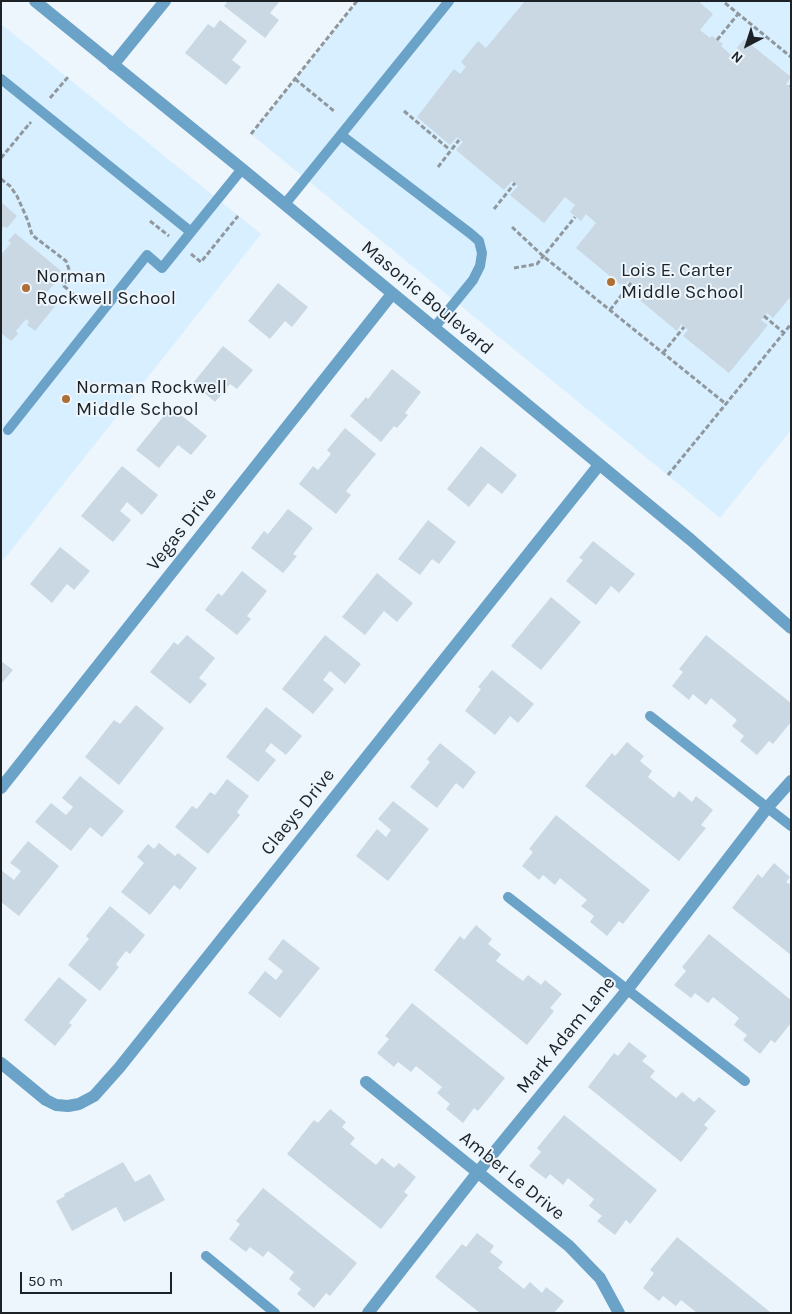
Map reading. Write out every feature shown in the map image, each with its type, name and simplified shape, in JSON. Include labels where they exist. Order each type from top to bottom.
[{"type":"street","name":"Masonic Boulevard","points":[[35,1],[242,169],[691,540],[791,628]]},
{"type":"street","points":[[113,65],[165,1]]},
{"type":"street","name":"Vegas Drive","points":[[1,788],[392,294]]},
{"type":"street","name":"Claeys Drive","points":[[1,1063],[46,1100],[56,1105],[80,1104],[94,1096],[125,1060],[599,465]]},
{"type":"street","name":"Mark Adam Lane","points":[[368,1313],[478,1172],[627,990],[767,808],[791,781]]},
{"type":"street","name":"Amber Le Drive","points":[[366,1082],[569,1246],[600,1278],[619,1313]]},
{"type":"lane","points":[[284,204],[449,1]]},
{"type":"lane","points":[[1,79],[192,232]]},
{"type":"lane","points":[[341,135],[479,241],[482,253],[480,266],[473,280],[434,328]]},
{"type":"lane","points":[[8,430],[147,255],[162,268],[242,169]]},
{"type":"lane","points":[[650,716],[791,826]]},
{"type":"lane","points":[[508,897],[745,1081]]},
{"type":"lane","points":[[206,1256],[275,1313]]},
{"type":"path","points":[[251,134],[357,1]]},
{"type":"path","points":[[725,3],[791,57]]},
{"type":"path","points":[[717,40],[738,14]]},
{"type":"path","points":[[49,99],[68,77]]},
{"type":"path","points":[[295,79],[334,111]]},
{"type":"path","points":[[404,112],[450,150]]},
{"type":"path","points":[[1,158],[30,123],[37,129]]},
{"type":"path","points":[[438,166],[459,140]]},
{"type":"path","points":[[1,179],[10,186],[17,196],[32,235],[66,261],[70,272],[64,286],[80,300]]},
{"type":"path","points":[[494,209],[515,183]]},
{"type":"path","points":[[143,215],[200,262],[238,216]]},
{"type":"path","points":[[514,268],[537,264],[575,217]]},
{"type":"path","points":[[512,227],[543,256],[726,404]]},
{"type":"path","points":[[610,310],[631,283]]},
{"type":"path","points":[[764,316],[784,333]]},
{"type":"path","points":[[668,475],[791,324]]},
{"type":"path","points":[[663,353],[684,327]]},
{"type":"shaded area","name":"Lois E. Carter Middle School","points":[[359,1],[791,1],[791,430],[720,518],[251,134]]},
{"type":"shaded area","name":"Norman Rockwell Middle School","points":[[1,24],[261,234],[1,563]]},
{"type":"building","points":[[228,1],[280,1],[270,13],[279,20],[265,38],[224,6]]},
{"type":"building","points":[[525,1],[698,1],[713,14],[700,30],[710,38],[712,36],[723,44],[721,46],[731,55],[744,39],[791,77],[786,84],[791,87],[791,296],[773,318],[767,313],[761,320],[768,325],[729,373],[683,336],[688,330],[681,324],[677,331],[630,292],[635,286],[628,281],[623,287],[576,248],[596,223],[586,214],[581,221],[570,212],[575,205],[565,197],[544,223],[510,195],[518,186],[512,181],[504,190],[456,150],[463,142],[457,137],[450,145],[417,117],[454,69],[460,74],[466,67],[461,62],[478,41],[486,48]]},
{"type":"building","points":[[220,20],[247,41],[232,60],[241,67],[226,85],[185,53],[208,24],[214,28]]},
{"type":"building","name":"Norman Rockwell School","points":[[1,202],[17,216],[7,228],[4,226],[1,230]]},
{"type":"building","name":"Norman Rockwell School","points":[[15,233],[66,275],[60,283],[57,281],[46,293],[51,296],[52,294],[60,300],[35,331],[27,325],[29,322],[26,319],[16,331],[18,334],[11,341],[1,333],[1,255],[11,243],[8,241]]},
{"type":"building","points":[[278,283],[308,307],[292,327],[285,321],[270,339],[248,321]]},
{"type":"building","points":[[223,346],[253,370],[237,389],[230,384],[215,402],[193,383]]},
{"type":"building","points":[[392,369],[421,392],[405,413],[408,415],[397,428],[394,426],[381,442],[350,416],[366,397],[368,399]]},
{"type":"building","points":[[171,407],[207,436],[191,455],[178,445],[159,468],[136,450]]},
{"type":"building","points":[[345,428],[376,454],[346,491],[351,495],[336,514],[299,484],[313,466],[318,470],[331,454],[327,450]]},
{"type":"building","points":[[481,446],[517,475],[502,494],[488,483],[469,507],[447,489]]},
{"type":"building","points":[[122,466],[158,495],[142,515],[127,502],[120,511],[131,520],[113,542],[81,516]]},
{"type":"building","points":[[288,509],[313,528],[293,554],[297,556],[283,573],[251,548],[264,531],[268,534]]},
{"type":"building","points":[[428,520],[456,542],[439,564],[432,559],[420,575],[398,559]]},
{"type":"building","points":[[593,541],[635,574],[619,593],[611,586],[596,605],[566,581],[583,560],[579,558]]},
{"type":"building","points":[[60,547],[90,571],[74,590],[67,584],[52,603],[30,584]]},
{"type":"building","points":[[242,571],[267,591],[247,616],[251,619],[237,635],[205,610],[218,593],[222,596]]},
{"type":"building","points":[[377,573],[413,603],[397,622],[384,611],[365,635],[342,617]]},
{"type":"building","points":[[551,597],[581,622],[541,670],[511,646]]},
{"type":"building","points":[[187,635],[215,658],[199,678],[207,684],[190,704],[150,672],[174,642],[178,645]]},
{"type":"building","points":[[325,635],[361,664],[345,684],[330,671],[323,680],[334,689],[313,714],[282,689]]},
{"type":"building","points":[[706,635],[791,703],[791,722],[773,744],[769,741],[757,755],[740,741],[744,736],[732,726],[737,720],[711,698],[706,705],[693,694],[689,700],[672,686],[683,672],[679,669]]},
{"type":"building","points":[[1,661],[13,670],[1,684]]},
{"type":"building","points":[[492,670],[534,704],[518,723],[510,716],[495,735],[465,711],[481,689],[478,687]]},
{"type":"building","points":[[136,705],[164,728],[119,785],[85,757],[114,720],[120,724]]},
{"type":"building","points":[[266,707],[302,736],[286,755],[271,743],[265,751],[276,760],[258,782],[226,757]]},
{"type":"building","points":[[627,742],[644,756],[640,761],[652,771],[648,777],[674,798],[679,791],[692,802],[696,796],[713,810],[701,825],[706,828],[679,861],[585,786],[612,753],[615,756]]},
{"type":"building","points":[[440,743],[476,772],[463,789],[456,783],[437,808],[410,787],[430,762],[427,759]]},
{"type":"building","points":[[80,776],[124,811],[102,837],[90,827],[71,851],[35,822],[51,803],[66,815],[73,807],[62,798]]},
{"type":"building","points":[[227,779],[249,796],[237,812],[240,815],[208,854],[175,827],[192,806],[197,809],[210,792],[215,795]]},
{"type":"building","points":[[393,801],[429,829],[388,881],[356,856],[377,829],[386,837],[391,830],[378,819]]},
{"type":"building","points":[[556,815],[650,890],[623,924],[619,921],[607,936],[590,922],[594,916],[581,906],[587,900],[560,878],[555,885],[543,875],[539,880],[522,866],[533,852],[529,849]]},
{"type":"building","points":[[28,841],[59,866],[19,916],[1,902],[1,870],[14,880],[21,871],[10,863]]},
{"type":"building","points":[[159,843],[175,856],[178,853],[197,868],[180,890],[174,885],[150,915],[121,892],[144,863],[137,857],[148,844],[154,849]]},
{"type":"building","points":[[774,863],[790,877],[786,882],[791,885],[791,955],[732,908],[758,874],[762,878]]},
{"type":"building","points":[[110,906],[145,935],[130,954],[126,951],[116,964],[119,967],[100,991],[68,965],[89,939],[86,936]]},
{"type":"building","points":[[476,925],[492,939],[488,944],[501,954],[496,961],[523,981],[528,975],[541,985],[545,980],[562,994],[550,1008],[554,1011],[527,1045],[434,970],[460,936],[464,940]]},
{"type":"building","points":[[709,934],[791,1000],[791,1023],[775,1043],[771,1040],[760,1054],[743,1040],[747,1035],[734,1025],[739,1018],[713,997],[708,1003],[695,993],[691,998],[674,985],[686,971],[682,967]]},
{"type":"building","points":[[283,939],[320,968],[280,1018],[248,993],[265,971],[276,980],[283,971],[268,959]]},
{"type":"building","points":[[59,977],[87,1000],[69,1023],[72,1025],[55,1046],[24,1020]]},
{"type":"building","points":[[412,1003],[505,1078],[478,1111],[474,1108],[463,1123],[446,1109],[450,1104],[437,1093],[442,1087],[416,1066],[411,1072],[398,1062],[394,1067],[377,1053],[389,1039],[385,1036]]},
{"type":"building","points":[[629,1042],[647,1056],[642,1061],[655,1071],[650,1077],[676,1098],[682,1092],[694,1102],[699,1097],[716,1111],[704,1125],[708,1128],[681,1162],[588,1087],[614,1053],[618,1056]]},
{"type":"building","points":[[330,1109],[346,1122],[342,1127],[355,1138],[350,1144],[376,1165],[382,1158],[394,1168],[399,1163],[416,1177],[404,1192],[408,1195],[381,1229],[287,1154],[314,1120],[318,1123]]},
{"type":"building","points":[[564,1115],[657,1190],[630,1224],[626,1220],[615,1235],[597,1221],[602,1216],[589,1206],[594,1199],[568,1178],[563,1185],[550,1174],[546,1179],[529,1166],[541,1152],[537,1148]]},
{"type":"building","points":[[123,1162],[135,1182],[150,1174],[165,1200],[124,1222],[116,1207],[72,1231],[56,1201],[65,1196],[64,1194]]},
{"type":"building","points":[[263,1188],[357,1263],[330,1296],[326,1293],[314,1308],[297,1294],[301,1289],[289,1279],[294,1272],[268,1251],[263,1257],[250,1247],[246,1252],[229,1239],[240,1224],[236,1221]]},
{"type":"building","points":[[477,1233],[494,1246],[490,1252],[503,1262],[498,1268],[524,1289],[530,1282],[542,1293],[546,1287],[564,1301],[554,1313],[480,1313],[435,1277],[462,1244],[466,1247]]},
{"type":"building","points":[[677,1237],[770,1313],[697,1313],[681,1300],[676,1306],[663,1296],[659,1301],[643,1288],[654,1273],[650,1270]]},
{"type":"place","name":"Lois E. Carter Middle School","points":[[611,282]]},
{"type":"place","name":"Norman Rockwell School","points":[[26,288]]},
{"type":"place","name":"Norman Rockwell Middle School","points":[[66,399]]}]
